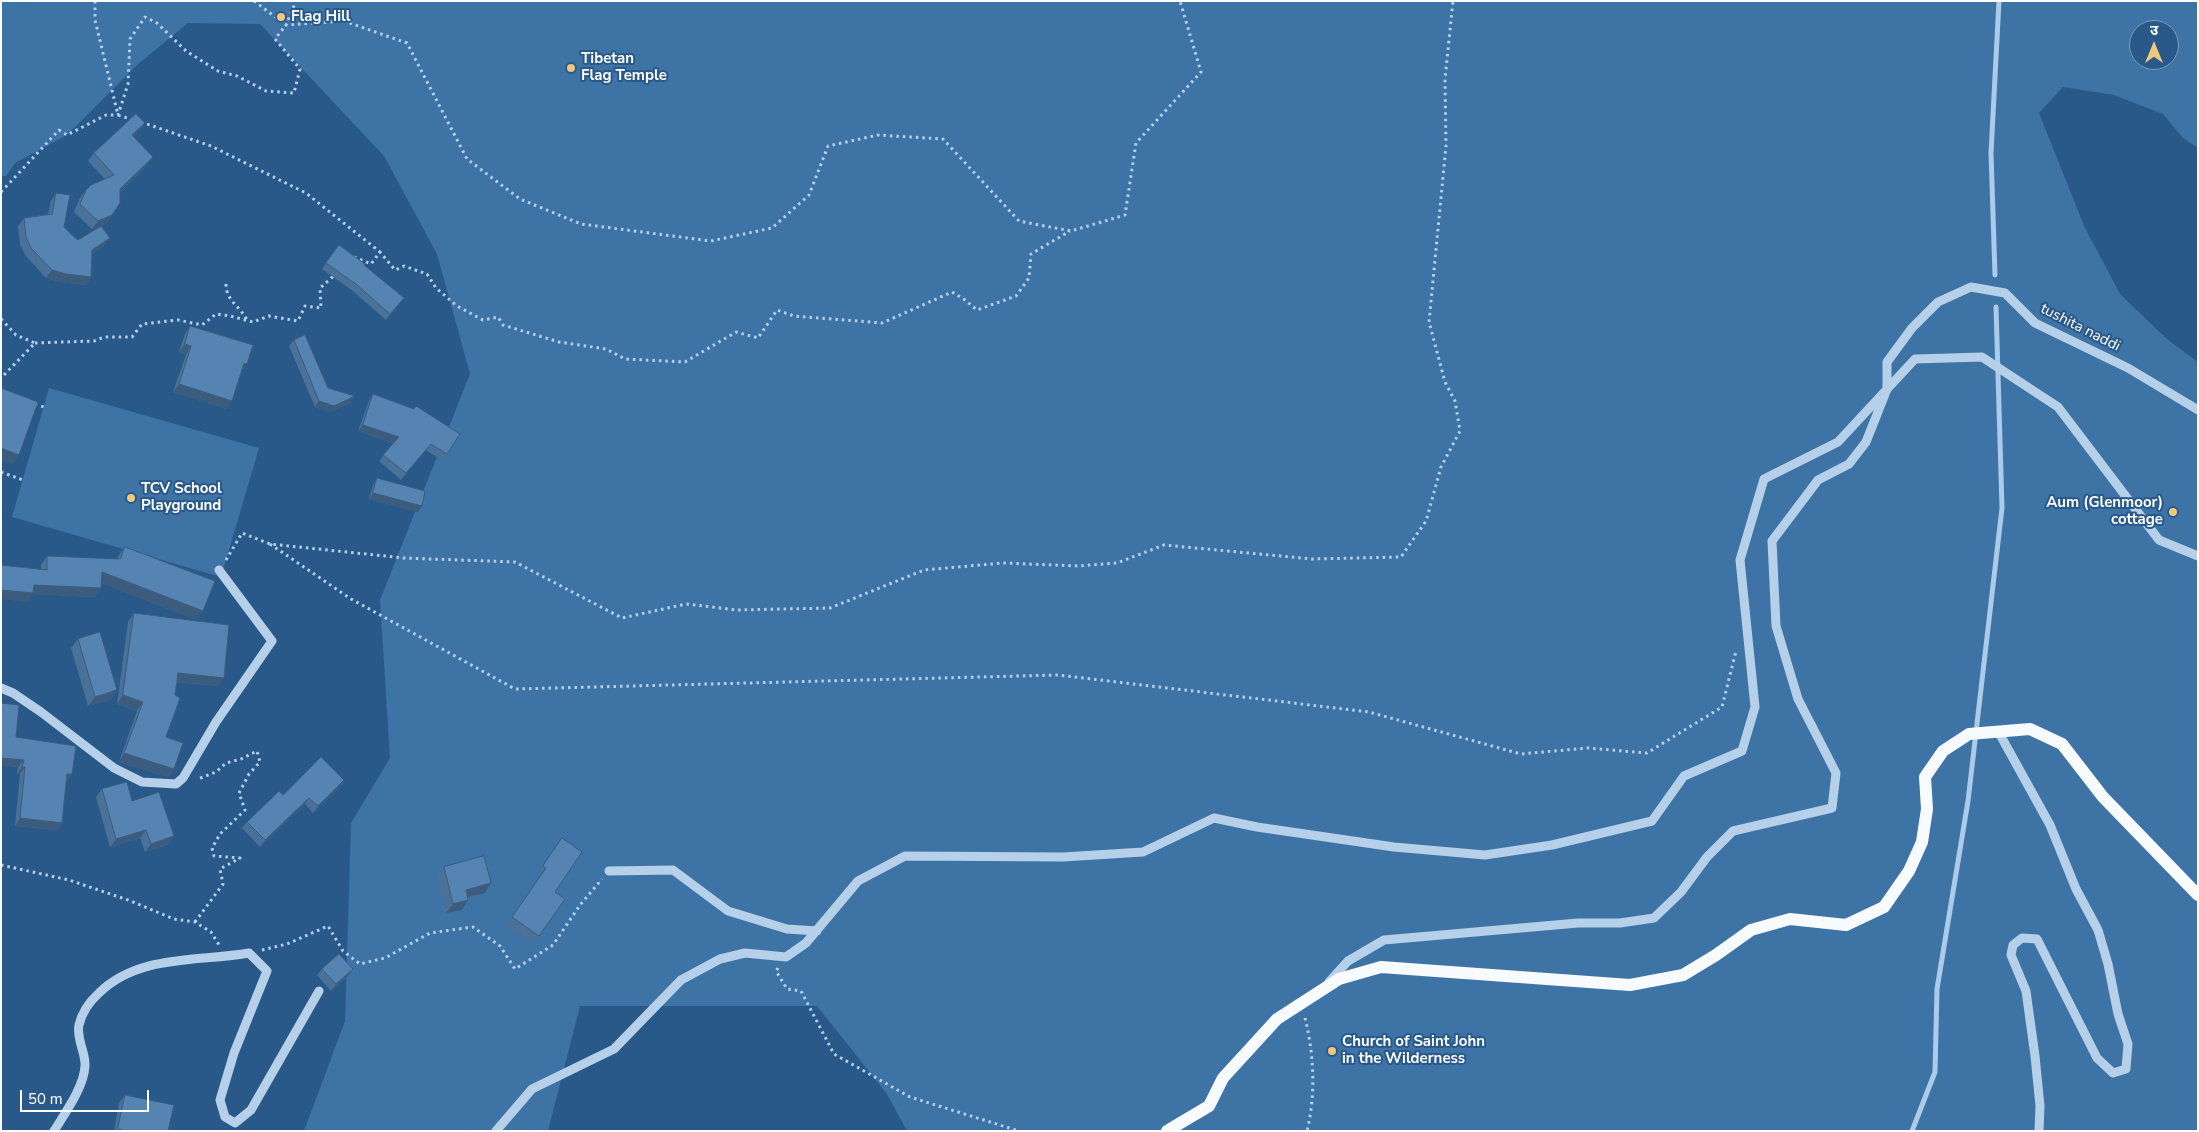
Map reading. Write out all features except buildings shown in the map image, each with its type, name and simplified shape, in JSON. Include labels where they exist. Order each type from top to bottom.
[{"type":"main road","points":[[1166,1131],[1209,1106],[1223,1078],[1277,1019],[1317,995],[1339,979],[1381,966],[1630,984],[1683,974],[1716,955],[1751,930],[1790,919],[1846,925],[1884,906],[1909,871],[1922,842],[1927,809],[1925,778],[1943,751],[1968,734],[2030,729],[2062,744],[2102,797],[2198,895]]},
{"type":"street","name":"tushita naddi","points":[[1886,389],[1887,362],[1912,328],[1938,302],[1971,287],[2006,293],[2035,323],[2128,368],[2198,410]]},
{"type":"street","points":[[496,1131],[532,1089],[614,1049],[681,980],[720,958],[746,952],[786,957],[806,943],[858,881],[905,856],[963,858],[1143,852],[1214,818],[1257,827],[1394,847],[1485,855],[1552,845],[1652,821],[1684,776],[1742,751],[1755,707],[1740,560],[1764,479],[1838,442],[1915,359],[1982,357],[2058,407],[2159,540],[2198,556]]},
{"type":"street","points":[[1317,995],[1348,960],[1384,940],[1578,923],[1620,923],[1654,918],[1681,892],[1707,857],[1733,831],[1793,815],[1832,808],[1836,773],[1798,699],[1776,626],[1772,541],[1818,480],[1849,464],[1866,442],[1886,389]]},
{"type":"street","points":[[1,688],[13,693],[41,712],[114,768],[142,782],[176,784],[183,778],[216,722],[272,641],[220,570]]},
{"type":"street","points":[[1993,732],[2050,825],[2076,889],[2098,930],[2118,1014],[2128,1044],[2126,1069],[2113,1073],[2098,1058],[2037,939],[2022,938],[2013,945],[2011,955],[2026,991],[2040,1106],[2039,1131]]},
{"type":"street","points":[[609,871],[673,870],[728,910],[787,929],[817,931]]},
{"type":"street","points":[[54,1131],[77,1092],[86,1066],[81,1047],[79,1026],[88,1004],[111,982],[140,968],[175,960],[226,957],[249,953],[267,971],[234,1053],[220,1100],[225,1117],[237,1127],[251,1110],[320,990]]},
{"type":"path","points":[[95,1],[95,20],[118,114]]},
{"type":"path","points":[[254,1],[286,25],[344,22],[407,43],[467,159],[520,199],[581,224],[711,241],[772,228],[809,194],[828,146],[878,135],[942,139],[1019,221],[1071,230]]},
{"type":"path","points":[[118,114],[128,84],[130,39],[145,18],[157,23],[186,51],[218,71],[237,76],[266,91],[294,92],[300,69],[275,39],[286,25],[296,1]]},
{"type":"path","points":[[1,192],[59,130],[67,135],[106,114],[118,114],[211,146],[306,193],[380,252],[395,270],[404,266],[427,274],[436,288],[457,306],[483,320],[498,317],[503,325],[559,342],[606,349],[625,359],[685,362],[736,332],[758,338],[776,310],[794,316],[882,323],[952,292],[977,310],[1016,296],[1029,278],[1031,254],[1071,230],[1125,215],[1136,143],[1201,72],[1180,1]]},
{"type":"path","points":[[270,544],[404,558],[515,562],[622,618],[686,604],[737,610],[830,608],[924,570],[1002,563],[1079,566],[1117,563],[1164,545],[1312,559],[1401,557],[1426,521],[1441,467],[1460,431],[1455,401],[1444,382],[1430,322],[1446,146],[1444,79],[1453,1]]},
{"type":"path","points":[[348,261],[355,257],[371,264],[380,252]]},
{"type":"path","points":[[1,319],[16,335],[36,343],[94,341],[104,337],[132,337],[142,324],[178,320],[202,325],[216,314],[254,322],[268,316],[298,321],[305,306],[321,308],[320,288],[334,278],[338,271]]},
{"type":"path","points":[[226,284],[228,297],[243,312],[247,320]]},
{"type":"path","points":[[1,374],[4,375],[36,343]]},
{"type":"path","points":[[27,401],[44,407]]},
{"type":"path","points":[[1,472],[23,480]]},
{"type":"path","points":[[220,570],[242,533],[270,544],[351,599],[515,689],[1058,675],[1368,712],[1521,754],[1588,748],[1647,754],[1722,708],[1736,648]]},
{"type":"path","points":[[183,778],[192,781],[216,772],[226,763],[241,760],[257,751],[260,762],[249,774],[239,793],[245,810],[220,834],[212,848],[214,856],[240,858],[220,869],[223,884],[195,922]]},
{"type":"path","points":[[1,865],[68,880],[128,900],[174,919],[195,922],[212,932],[226,957]]},
{"type":"path","points":[[249,953],[287,944],[328,926],[342,950],[360,964],[385,958],[430,933],[473,926],[500,946],[515,968],[553,944],[580,905],[609,871]]},
{"type":"path","points":[[786,957],[776,971],[787,989],[801,991],[834,1054],[910,1097],[1019,1131]]},
{"type":"path","points":[[1302,1004],[1311,1044],[1312,1107],[1307,1131]]},
{"type":"shaded area","points":[[1,1],[2198,1],[2198,148],[2183,138],[2163,114],[2114,95],[2063,87],[2039,113],[2085,228],[2120,294],[2168,340],[2198,362],[2198,1131],[907,1131],[887,1094],[817,1006],[580,1006],[548,1131],[304,1131],[345,1021],[351,823],[390,758],[380,600],[470,374],[437,254],[384,156],[260,24],[188,23],[137,65],[67,135],[15,163],[6,176],[1,176]]},
{"type":"shaded area","name":"TCV School Playground","points":[[49,388],[259,448],[221,577],[12,517]]},
{"type":"waterway","points":[[1995,275],[1991,153],[1999,1]]},
{"type":"waterway","points":[[1912,1131],[1935,1072],[1937,989],[1968,801],[2002,508],[1996,307]]},
{"type":"place","name":"Flag Hill","points":[[281,17]]},
{"type":"place","name":"Tibetan Flag Temple","points":[[571,68]]},
{"type":"place","name":"TCV School Playground","points":[[131,498]]},
{"type":"place","name":"Aum (Glenmoor) cottage","points":[[2173,512]]},
{"type":"place","name":"Church of Saint John in the Wilderness","points":[[1332,1051]]}]
